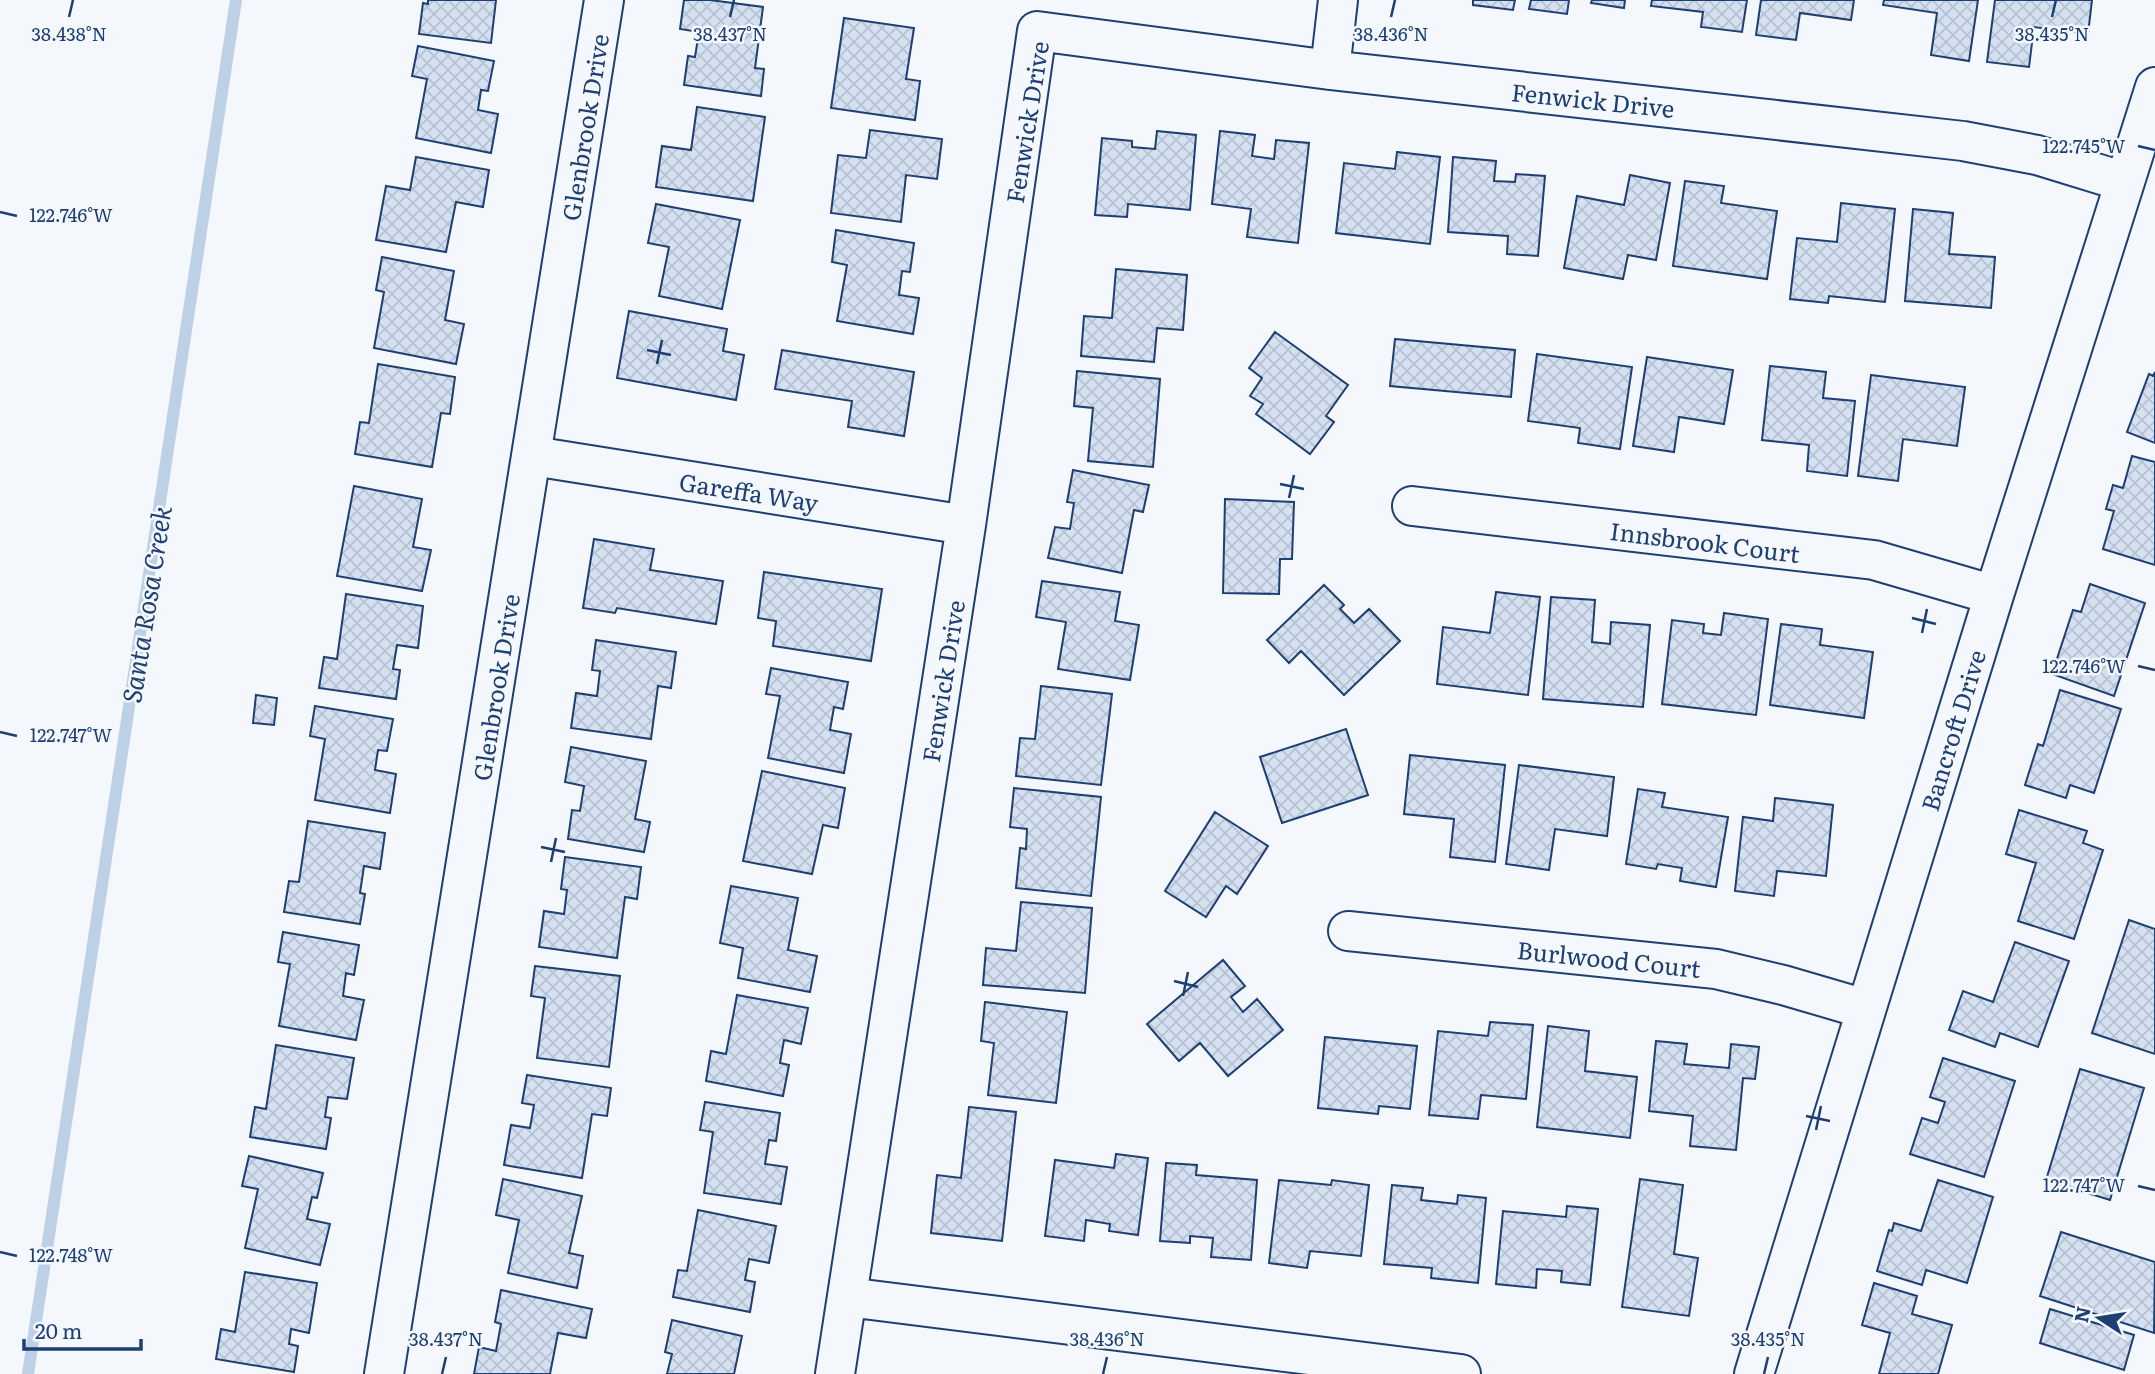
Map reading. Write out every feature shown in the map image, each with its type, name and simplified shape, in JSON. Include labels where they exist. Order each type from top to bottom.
[{"type":"street","name":"Glenbrook Drive","points":[[384,1374],[604,0]]},
{"type":"street","points":[[1330,70],[1338,0]]},
{"type":"street","name":"Fenwick Drive","points":[[835,1374],[966,525],[1037,31],[1330,70],[1963,141],[2037,155],[2125,182]]},
{"type":"street","name":"Bancroft Drive","points":[[1754,1374],[1865,1009],[2155,87]]},
{"type":"street","name":"Gareffa Way","points":[[533,456],[966,525]]},
{"type":"street","name":"Innsbrook Court","points":[[1412,506],[1874,560],[1994,595]]},
{"type":"street","name":"Burlwood Court","points":[[1348,931],[1716,969],[1865,1009]]},
{"type":"street","points":[[847,1297],[1461,1374]]},
{"type":"building","points":[[428,0],[496,0],[491,43],[419,34],[423,3],[428,4]]},
{"type":"building","points":[[684,0],[710,0],[763,7],[755,68],[764,69],[761,96],[684,85],[688,56],[695,57],[699,32],[680,29]]},
{"type":"building","points":[[1473,0],[1515,0],[1513,10],[1473,5]]},
{"type":"building","points":[[1531,0],[1569,0],[1567,14],[1529,9]]},
{"type":"building","points":[[1592,0],[1625,0],[1624,8],[1591,3]]},
{"type":"building","points":[[1652,0],[1747,0],[1742,32],[1701,27],[1703,12],[1651,6]]},
{"type":"building","points":[[1761,0],[1854,0],[1851,20],[1800,13],[1796,40],[1756,35]]},
{"type":"building","points":[[1884,0],[1978,0],[1969,61],[1931,55],[1937,13],[1883,5]]},
{"type":"building","points":[[1995,0],[2092,0],[2088,34],[2034,27],[2029,67],[1987,62]]},
{"type":"building","points":[[844,18],[914,28],[906,79],[920,81],[915,120],[831,108]]},
{"type":"building","points":[[418,46],[494,61],[488,91],[481,90],[478,110],[498,114],[491,153],[416,138],[427,79],[412,76]]},
{"type":"building","points":[[697,107],[765,117],[753,201],[656,187],[662,146],[691,150]]},
{"type":"building","points":[[870,130],[942,139],[937,179],[906,175],[901,222],[831,213],[838,155],[866,158]]},
{"type":"building","points":[[1157,131],[1196,135],[1190,210],[1128,204],[1127,217],[1095,215],[1102,138],[1132,141],[1132,147],[1155,149]]},
{"type":"building","points":[[1220,131],[1255,135],[1252,156],[1274,159],[1276,140],[1309,143],[1298,243],[1247,237],[1251,209],[1212,204]]},
{"type":"building","points":[[1397,152],[1440,157],[1430,244],[1336,233],[1344,163],[1395,169]]},
{"type":"building","points":[[416,157],[489,170],[483,207],[456,202],[446,252],[376,240],[386,186],[410,190]]},
{"type":"building","points":[[1453,157],[1496,161],[1494,181],[1515,182],[1516,174],[1545,176],[1538,256],[1507,254],[1508,236],[1448,232]]},
{"type":"building","points":[[1630,175],[1670,183],[1656,260],[1628,255],[1623,279],[1564,268],[1577,196],[1624,205]]},
{"type":"building","points":[[1685,181],[1724,186],[1721,203],[1777,211],[1767,279],[1673,266]]},
{"type":"building","points":[[1841,203],[1895,209],[1885,302],[1829,296],[1828,303],[1790,299],[1797,238],[1837,242]]},
{"type":"building","points":[[656,204],[740,220],[722,309],[659,296],[669,247],[648,243]]},
{"type":"building","points":[[1913,209],[1953,213],[1949,254],[1995,257],[1991,308],[1905,301]]},
{"type":"building","points":[[836,230],[914,243],[910,272],[902,271],[899,295],[919,298],[913,334],[837,321],[847,265],[832,262]]},
{"type":"building","points":[[382,257],[454,271],[445,320],[464,324],[456,364],[374,348],[384,292],[376,290]]},
{"type":"building","points":[[1116,269],[1187,275],[1183,330],[1157,328],[1154,362],[1081,356],[1084,316],[1112,318]]},
{"type":"building","points":[[629,311],[727,329],[723,351],[744,355],[736,400],[617,378]]},
{"type":"building","points":[[1275,332],[1348,385],[1326,416],[1334,422],[1310,454],[1256,414],[1263,404],[1250,396],[1262,378],[1249,368]]},
{"type":"building","points":[[1395,339],[1515,350],[1511,397],[1390,386]]},
{"type":"building","points":[[782,350],[914,372],[904,436],[848,427],[852,401],[775,389]]},
{"type":"building","points":[[1537,354],[1632,367],[1620,449],[1578,443],[1580,428],[1528,421]]},
{"type":"building","points":[[1647,357],[1733,370],[1724,424],[1679,417],[1674,452],[1633,446]]},
{"type":"building","points":[[378,364],[455,377],[450,414],[441,413],[432,467],[355,454],[360,422],[369,423]]},
{"type":"building","points":[[1770,366],[1826,372],[1823,398],[1855,401],[1847,476],[1807,471],[1809,445],[1762,440]]},
{"type":"building","points":[[1077,371],[1160,379],[1153,467],[1088,461],[1093,408],[1074,406]]},
{"type":"building","points":[[2155,372],[2155,443],[2127,432],[2149,374],[2153,376]]},
{"type":"building","points":[[1871,375],[1965,387],[1957,446],[1903,439],[1898,481],[1858,476]]},
{"type":"building","points":[[2132,456],[2155,462],[2155,565],[2103,549],[2114,511],[2106,509],[2113,485],[2123,488]]},
{"type":"building","points":[[1073,470],[1149,485],[1143,512],[1134,510],[1122,573],[1048,558],[1055,527],[1070,529],[1074,503],[1067,502]]},
{"type":"building","points":[[354,486],[422,499],[413,547],[431,550],[422,591],[337,576]]},
{"type":"building","points":[[1225,499],[1294,502],[1292,559],[1280,559],[1279,594],[1223,593]]},
{"type":"building","points":[[594,539],[654,549],[650,570],[723,581],[716,624],[617,608],[615,613],[583,608]]},
{"type":"building","points":[[764,572],[882,589],[871,661],[773,646],[776,621],[758,618]]},
{"type":"building","points":[[1042,581],[1120,592],[1115,621],[1139,625],[1130,680],[1058,669],[1066,622],[1036,617]]},
{"type":"building","points":[[2090,584],[2145,603],[2114,696],[2052,674],[2073,610],[2081,612]]},
{"type":"building","points":[[1324,585],[1344,605],[1340,609],[1354,623],[1369,609],[1400,641],[1344,695],[1301,651],[1289,663],[1267,640]]},
{"type":"building","points":[[1496,592],[1540,597],[1528,695],[1437,684],[1443,627],[1490,633]]},
{"type":"building","points":[[346,594],[423,606],[418,648],[397,645],[393,669],[400,670],[396,699],[319,688],[324,657],[337,659]]},
{"type":"building","points":[[1551,597],[1595,600],[1592,642],[1610,644],[1611,622],[1650,625],[1643,707],[1543,699]]},
{"type":"building","points":[[1724,613],[1768,619],[1756,715],[1662,704],[1672,620],[1704,624],[1703,633],[1721,635]]},
{"type":"building","points":[[1781,624],[1822,629],[1820,645],[1873,652],[1864,718],[1770,705]]},
{"type":"building","points":[[596,640],[676,652],[671,688],[658,686],[651,739],[571,728],[576,693],[597,696],[600,671],[592,670]]},
{"type":"building","points":[[771,668],[848,682],[843,709],[834,707],[830,730],[851,734],[844,773],[768,758],[780,696],[766,694]]},
{"type":"building","points":[[1041,686],[1112,694],[1101,785],[1016,776],[1020,738],[1035,739]]},
{"type":"building","points":[[2060,690],[2121,709],[2094,793],[2070,785],[2066,798],[2025,785],[2038,744],[2043,746]]},
{"type":"building","points":[[256,695],[277,698],[274,725],[253,723]]},
{"type":"building","points":[[315,706],[393,719],[387,751],[378,750],[375,770],[396,774],[390,813],[315,800],[325,739],[310,736]]},
{"type":"building","points":[[1346,729],[1368,795],[1282,823],[1260,757]]},
{"type":"building","points":[[571,747],[646,761],[635,819],[650,822],[644,852],[568,839],[572,810],[580,811],[584,786],[565,782]]},
{"type":"building","points":[[1410,755],[1505,765],[1495,862],[1450,857],[1454,819],[1404,814]]},
{"type":"building","points":[[1519,765],[1614,777],[1607,836],[1555,829],[1549,870],[1506,864]]},
{"type":"building","points":[[762,771],[845,788],[838,828],[823,825],[812,874],[743,861]]},
{"type":"building","points":[[1014,788],[1101,797],[1091,896],[1016,888],[1020,848],[1026,849],[1027,829],[1010,827]]},
{"type":"building","points":[[1638,789],[1665,793],[1662,807],[1728,817],[1716,887],[1680,881],[1682,868],[1658,864],[1656,869],[1626,864]]},
{"type":"building","points":[[1775,798],[1833,805],[1826,876],[1777,871],[1774,896],[1735,891],[1743,817],[1773,821]]},
{"type":"building","points":[[2019,810],[2087,831],[2083,843],[2103,850],[2074,939],[2018,921],[2036,863],[2006,854]]},
{"type":"building","points":[[1215,812],[1268,846],[1237,894],[1226,886],[1206,917],[1165,891]]},
{"type":"building","points":[[308,821],[385,833],[380,869],[364,866],[360,893],[365,894],[360,924],[284,912],[289,881],[299,882]]},
{"type":"building","points":[[565,857],[641,867],[637,899],[625,897],[617,958],[539,947],[544,911],[564,914],[567,890],[561,889]]},
{"type":"building","points":[[731,886],[798,898],[788,950],[817,956],[810,992],[738,978],[743,948],[720,943]]},
{"type":"building","points":[[1021,902],[1092,908],[1085,993],[983,985],[986,948],[1016,951]]},
{"type":"building","points":[[2129,920],[2155,929],[2155,1054],[2092,1033]]},
{"type":"building","points":[[283,932],[359,945],[354,975],[346,973],[343,996],[364,1000],[356,1040],[279,1026],[290,964],[278,962]]},
{"type":"building","points":[[2015,942],[2069,961],[2038,1047],[2000,1033],[1995,1047],[1949,1030],[1963,991],[1993,1002]]},
{"type":"building","points":[[1223,960],[1245,986],[1231,997],[1243,1012],[1257,999],[1283,1030],[1228,1076],[1200,1043],[1179,1061],[1147,1024]]},
{"type":"building","points":[[535,966],[620,976],[609,1067],[537,1058],[545,998],[531,996]]},
{"type":"building","points":[[737,995],[808,1008],[801,1044],[784,1040],[780,1063],[789,1065],[783,1096],[706,1081],[711,1051],[726,1054]]},
{"type":"building","points":[[985,1002],[1067,1012],[1056,1103],[988,1095],[994,1043],[981,1041]]},
{"type":"building","points":[[1490,1022],[1533,1025],[1526,1099],[1481,1095],[1478,1119],[1429,1115],[1438,1031],[1488,1036]]},
{"type":"building","points":[[1548,1026],[1589,1031],[1585,1071],[1637,1077],[1630,1138],[1537,1127]]},
{"type":"building","points":[[1325,1037],[1417,1046],[1410,1109],[1379,1106],[1378,1114],[1318,1108]]},
{"type":"building","points":[[1656,1041],[1687,1044],[1684,1064],[1729,1068],[1731,1044],[1759,1047],[1755,1079],[1743,1078],[1736,1150],[1690,1146],[1693,1116],[1649,1111]]},
{"type":"building","points":[[276,1045],[354,1058],[347,1099],[328,1097],[325,1117],[331,1118],[326,1149],[250,1137],[255,1107],[266,1109]]},
{"type":"building","points":[[1943,1058],[2015,1081],[1984,1177],[1910,1154],[1922,1118],[1938,1123],[1945,1102],[1930,1097]]},
{"type":"building","points":[[2080,1069],[2144,1088],[2110,1200],[2046,1180]]},
{"type":"building","points":[[527,1075],[611,1088],[607,1116],[592,1114],[582,1178],[504,1165],[511,1125],[530,1128],[534,1105],[522,1103]]},
{"type":"building","points":[[705,1102],[780,1113],[776,1141],[769,1140],[765,1164],[787,1167],[781,1204],[704,1193],[713,1132],[700,1130]]},
{"type":"building","points":[[969,1107],[1016,1112],[1002,1241],[931,1233],[937,1175],[961,1178]]},
{"type":"building","points":[[1116,1154],[1148,1158],[1138,1235],[1109,1231],[1110,1224],[1086,1220],[1084,1241],[1045,1236],[1055,1160],[1114,1168]]},
{"type":"building","points":[[249,1156],[323,1173],[317,1198],[312,1197],[307,1219],[330,1224],[320,1265],[245,1248],[258,1189],[242,1186]]},
{"type":"building","points":[[1166,1163],[1197,1165],[1196,1175],[1257,1180],[1251,1260],[1211,1257],[1213,1238],[1190,1236],[1190,1243],[1160,1241]]},
{"type":"building","points":[[503,1179],[582,1196],[569,1253],[583,1256],[577,1288],[508,1273],[519,1220],[496,1215]]},
{"type":"building","points":[[1640,1179],[1683,1185],[1674,1254],[1698,1258],[1689,1316],[1622,1307]]},
{"type":"building","points":[[1279,1180],[1331,1185],[1332,1180],[1369,1185],[1361,1256],[1310,1251],[1307,1268],[1269,1263]]},
{"type":"building","points":[[1938,1180],[1993,1197],[1967,1283],[1926,1270],[1922,1285],[1877,1271],[1889,1230],[1892,1231],[1894,1223],[1921,1231]]},
{"type":"building","points":[[1392,1185],[1423,1188],[1421,1200],[1457,1204],[1458,1195],[1486,1198],[1478,1283],[1431,1278],[1432,1268],[1384,1264]]},
{"type":"building","points":[[1567,1206],[1598,1209],[1590,1285],[1561,1282],[1562,1271],[1537,1269],[1536,1288],[1496,1284],[1503,1211],[1566,1217]]},
{"type":"building","points":[[698,1210],[776,1226],[769,1263],[749,1259],[745,1280],[755,1282],[750,1312],[673,1297],[678,1270],[687,1271]]},
{"type":"building","points":[[2061,1232],[2155,1262],[2154,1333],[2040,1296]]},
{"type":"building","points":[[245,1272],[317,1283],[309,1333],[291,1329],[289,1344],[298,1346],[294,1372],[216,1359],[221,1329],[235,1332]]},
{"type":"building","points":[[1874,1283],[1917,1296],[1912,1314],[1952,1325],[1938,1374],[1879,1374],[1890,1333],[1862,1325]]},
{"type":"building","points":[[501,1290],[592,1309],[586,1338],[558,1333],[550,1374],[474,1374],[479,1347],[496,1351],[501,1324],[495,1322]]},
{"type":"building","points":[[2050,1309],[2134,1335],[2124,1370],[2040,1343]]},
{"type":"building","points":[[672,1320],[742,1336],[734,1374],[667,1374],[672,1354],[665,1352]]},
{"type":"waterway","name":"Santa Rosa Creek","points":[[28,1374],[236,0]]}]
